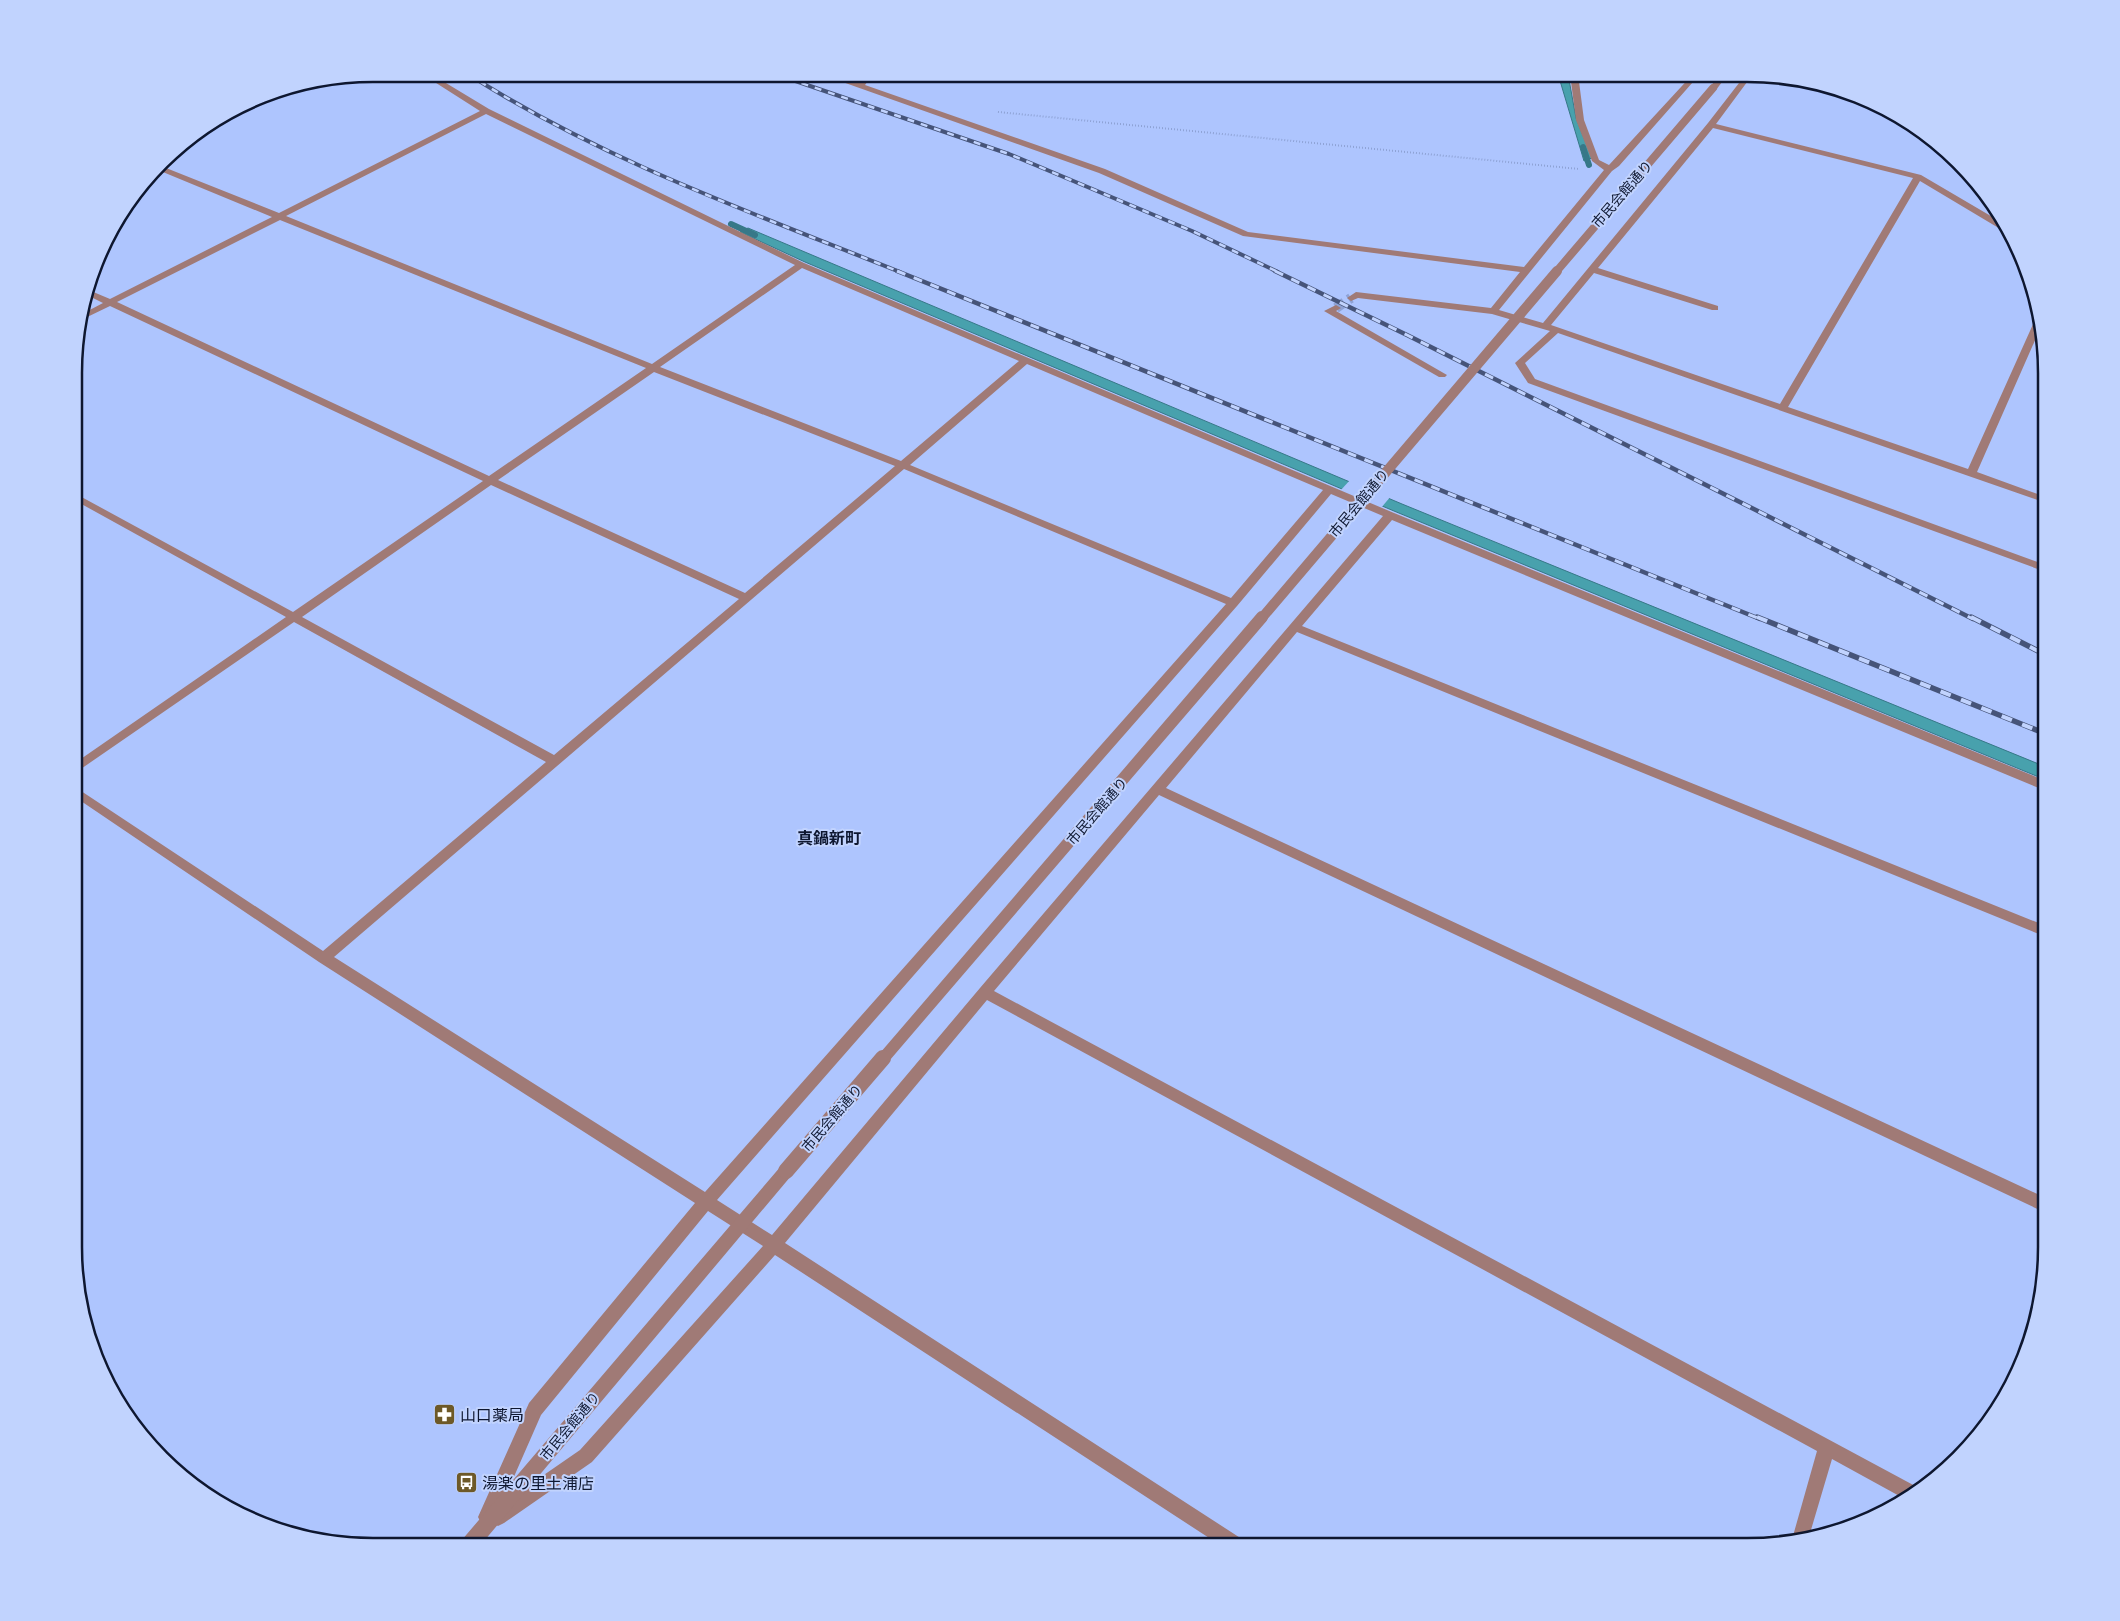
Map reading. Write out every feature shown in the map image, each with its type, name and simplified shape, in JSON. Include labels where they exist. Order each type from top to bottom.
[{"type":"street","points":[[441,83],[486,111],[801,265],[1390,515],[2038,783]]},
{"type":"street","points":[[852,83],[1102,172],[1246,234],[1527,270]]},
{"type":"street","points":[[1575,83],[1580,120],[1596,160],[1607,170]]},
{"type":"street","points":[[1493,311],[1607,170],[1616,164],[1689,83]]},
{"type":"street","name":"市民会館通り","points":[[474,1538],[786,1171],[1153,746],[1717,83]]},
{"type":"street","points":[[1546,327],[1743,83]]},
{"type":"street","points":[[89,314],[486,111]]},
{"type":"street","points":[[1711,125],[1918,177],[1994,222]]},
{"type":"street","points":[[166,170],[653,368],[902,465],[1233,603]]},
{"type":"street","points":[[1783,408],[1918,177]]},
{"type":"street","points":[[83,764],[801,265]]},
{"type":"street","points":[[1591,269],[1715,308]]},
{"type":"street","points":[[93,294],[491,481],[747,598]]},
{"type":"street","points":[[1351,298],[1356,295],[1493,311],[1556,330],[2038,497]]},
{"type":"street","points":[[1336,308],[1329,311],[1442,375]]},
{"type":"street","points":[[1556,330],[1520,363],[1530,381],[2038,566]]},
{"type":"street","points":[[1971,474],[2034,332]]},
{"type":"street","points":[[324,958],[1026,360]]},
{"type":"street","points":[[482,1529],[535,1409],[705,1202],[1233,603],[1330,488]]},
{"type":"street","points":[[83,501],[556,761]]},
{"type":"street","points":[[482,1529],[586,1456],[774,1245],[985,992],[1390,515]]},
{"type":"street","points":[[1295,627],[2038,929]]},
{"type":"street","points":[[1157,789],[2038,1202]]},
{"type":"street","points":[[83,795],[324,958],[774,1245],[1225,1538]]},
{"type":"street","points":[[985,992],[1906,1490]]},
{"type":"street","points":[[1801,1533],[1827,1447]]},
{"type":"path","points":[[990,111],[1607,170]]},
{"type":"shaded area","points":[[1561,83],[1570,83],[1576,118],[1592,158],[1584,161]]},
{"type":"shaded area","points":[[748,228],[1402,504],[2038,764],[2038,777],[1394,511],[805,262],[740,232]]},
{"type":"pier","points":[[1351,479],[1391,496],[1381,508],[1340,491]]},
{"type":"waterway","points":[[1583,147],[1589,165]]},
{"type":"waterway","points":[[731,224],[755,235]]},
{"type":"tunnel","points":[[1336,308],[1351,298]]},
{"type":"railway","points":[[483,83],[571,133],[625,159],[734,206],[900,272]]},
{"type":"railway","points":[[801,83],[1009,154],[1192,231],[1278,272]]},
{"type":"railway","points":[[897,271],[1760,619]]},
{"type":"railway","points":[[1275,271],[1407,335],[1973,619]]},
{"type":"railway","points":[[1757,617],[2038,731]]},
{"type":"railway","points":[[1971,617],[2038,651]]},
{"type":"place","name":"山口薬局","points":[[444,1415]]},
{"type":"place","name":"湯楽の里土浦店","points":[[466,1483]]},
{"type":"district","name":"真鍋新町","points":[[829,838]]}]
